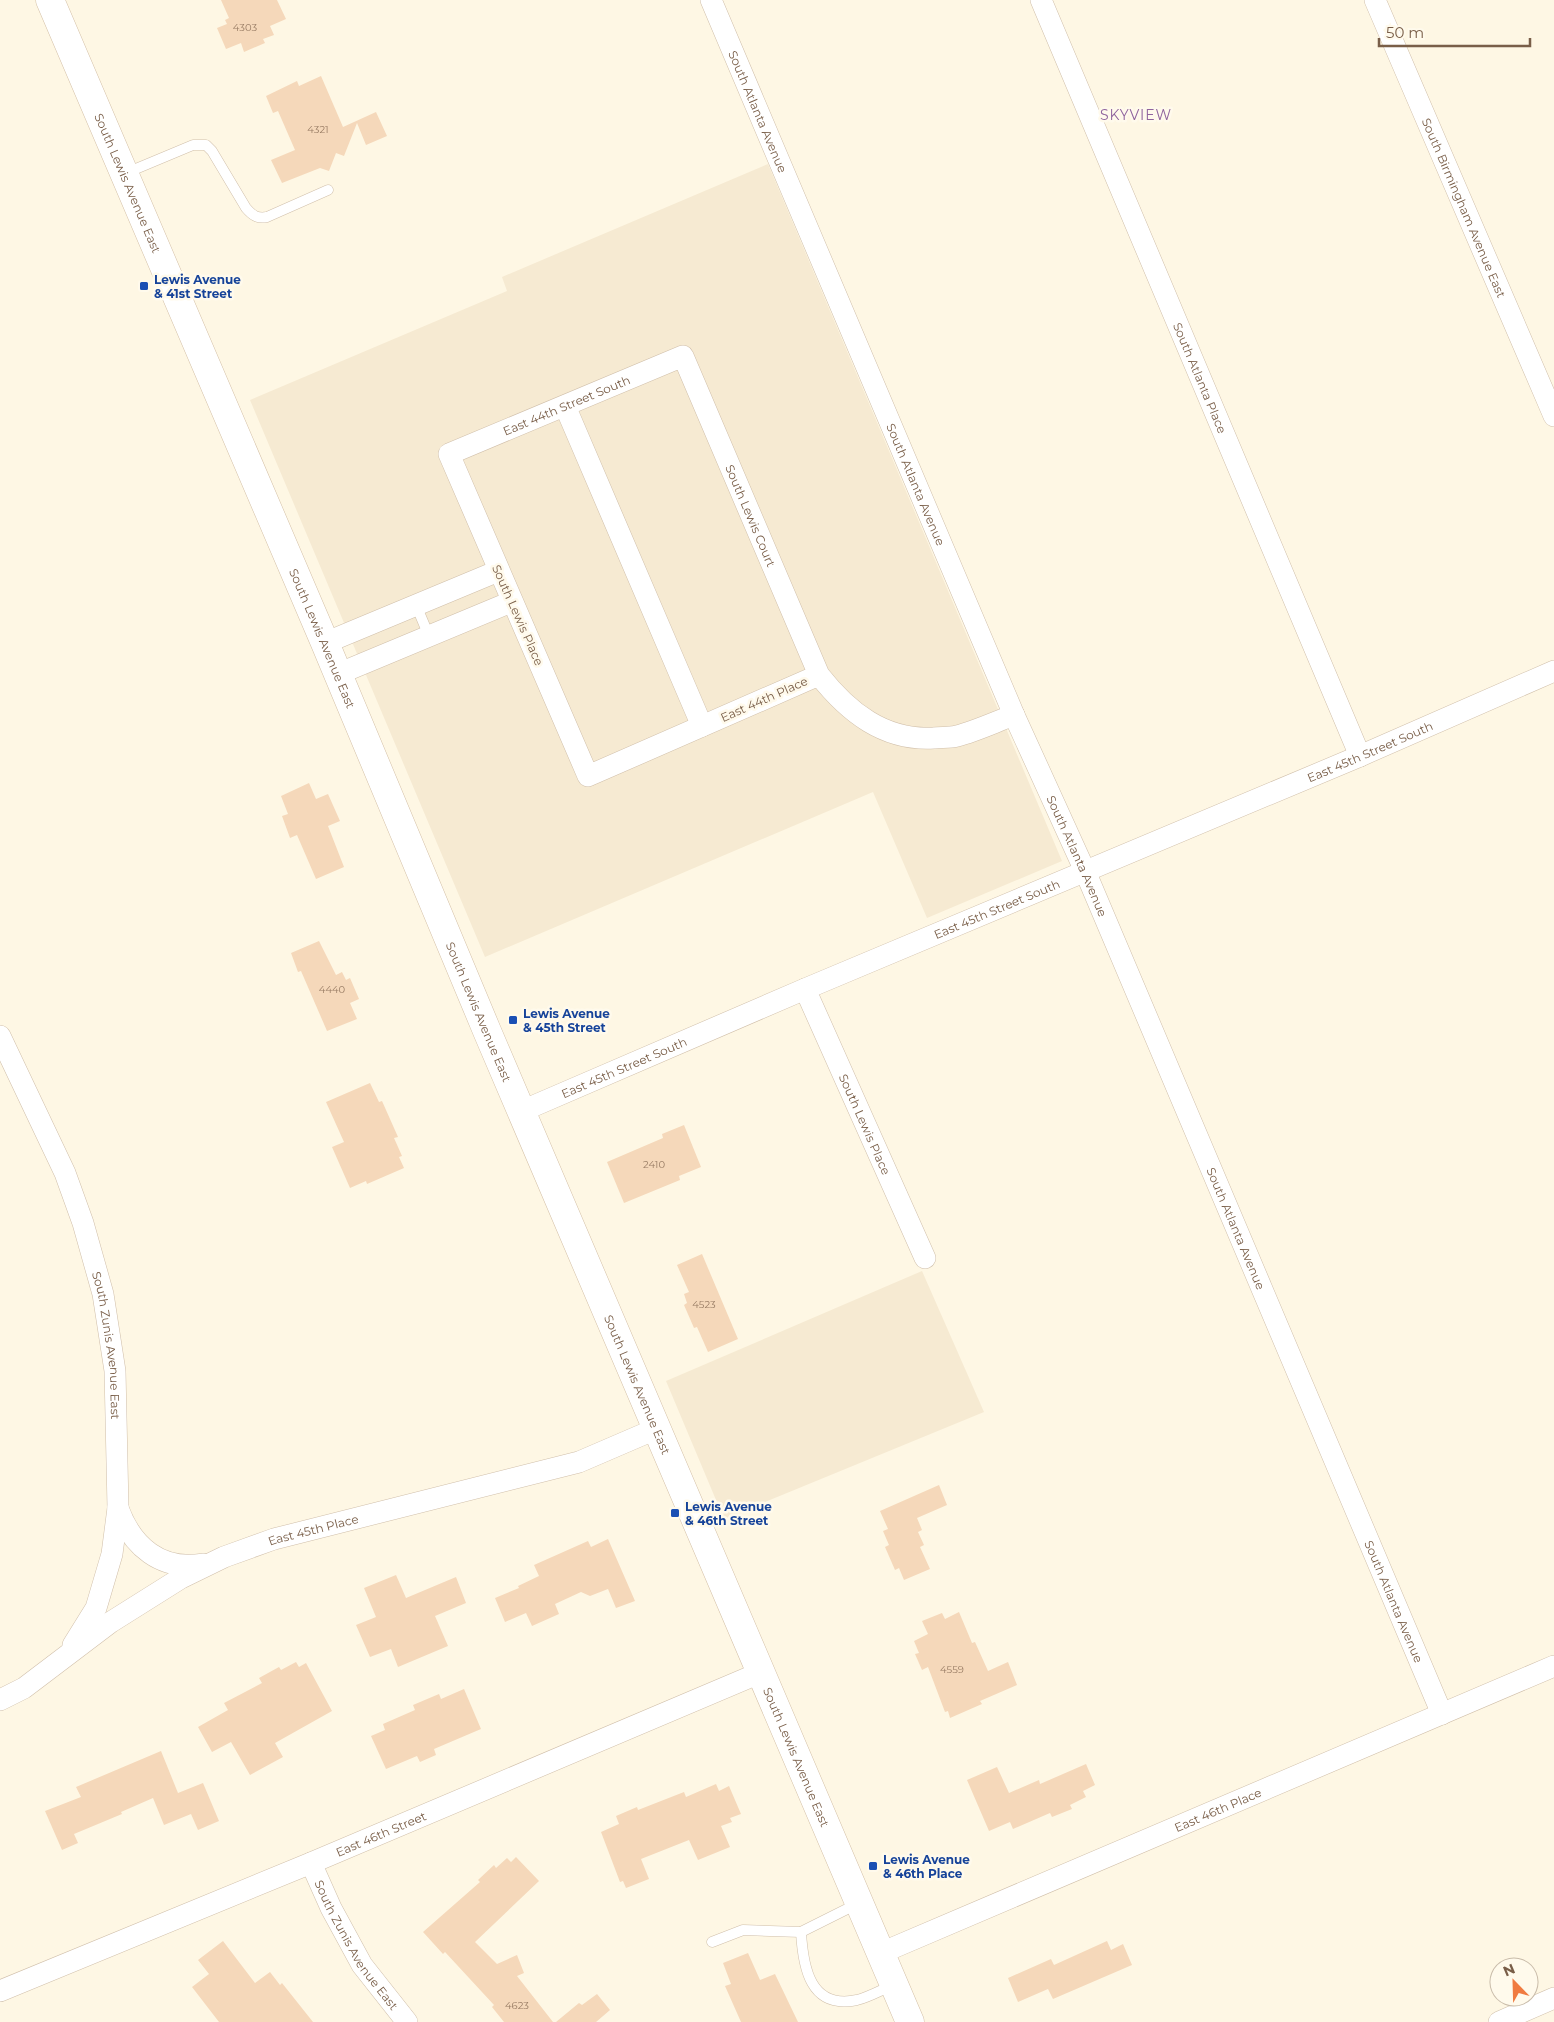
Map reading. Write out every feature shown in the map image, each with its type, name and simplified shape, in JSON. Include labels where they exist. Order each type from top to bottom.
[{"type":"main road","name":"South Lewis Avenue East","points":[[50,0],[910,2022]]},
{"type":"street","name":"South Atlanta Avenue","points":[[711,0],[1014,715],[1085,871],[1442,1714]]},
{"type":"street","name":"South Atlanta Place","points":[[1041,0],[1360,756]]},
{"type":"street","name":"South Birmingham Avenue East","points":[[1375,0],[1554,416]]},
{"type":"street","name":"East 44th Street South","points":[[449,454],[683,356]]},
{"type":"street","name":"South Lewis Court","points":[[683,356],[819,675]]},
{"type":"street","points":[[565,406],[702,726]]},
{"type":"street","name":"South Lewis Place","points":[[449,454],[588,776]]},
{"type":"street","points":[[325,643],[498,571]]},
{"type":"street","points":[[338,674],[512,602]]},
{"type":"street","name":"East 45th Street South","points":[[522,1112],[1085,871],[1360,756],[1554,671]]},
{"type":"street","name":"East 44th Place","points":[[588,776],[819,675],[836,696],[856,714],[877,727],[895,734],[923,739],[955,736],[1014,715]]},
{"type":"street","name":"South Lewis Place","points":[[805,990],[925,1258]]},
{"type":"street","name":"South Zunis Avenue East","points":[[2,1044],[35,1107],[65,1173],[84,1223],[103,1294],[115,1370],[118,1508],[112,1554],[96,1608],[72,1647],[60,1660]]},
{"type":"street","name":"East 45th Place","points":[[0,1700],[24,1688],[111,1622],[181,1578],[217,1561],[274,1539],[579,1462],[658,1428]]},
{"type":"street","points":[[118,1508],[131,1536],[157,1558],[175,1565],[190,1566],[217,1561]]},
{"type":"street","name":"East 46th Place","points":[[881,1953],[1554,1666]]},
{"type":"street","name":"East 46th Street","points":[[0,1991],[311,1863],[762,1672]]},
{"type":"street","name":"South Zunis Avenue East","points":[[311,1863],[331,1908],[362,1965],[407,2022]]},
{"type":"street","points":[[1500,2022],[1554,1998]]},
{"type":"lane","points":[[124,174],[193,145],[206,146],[212,151],[246,208],[252,215],[260,218],[267,217],[328,190]]},
{"type":"lane","points":[[416,605],[429,636]]},
{"type":"lane","points":[[712,1942],[743,1930],[802,1932],[859,1903]]},
{"type":"lane","points":[[802,1932],[803,1953],[807,1973],[815,1988],[824,1996],[835,2001],[859,2000],[894,1984]]},
{"type":"shaded area","points":[[768,164],[1062,861],[927,918],[873,792],[485,957],[250,400],[507,291],[502,277]]},
{"type":"shaded area","points":[[922,1271],[984,1412],[724,1519],[666,1381]]},
{"type":"building","points":[[221,0],[277,0],[286,19],[270,26],[274,35],[263,39],[265,43],[244,52],[241,43],[226,49],[217,28],[227,24],[225,20],[229,18]]},
{"type":"building","points":[[321,76],[343,127],[376,112],[387,136],[366,145],[357,123],[344,156],[336,153],[329,171],[320,168],[282,183],[271,160],[295,150],[278,111],[273,113],[266,96],[297,81],[299,86]]},
{"type":"building","points":[[309,783],[316,799],[328,794],[340,821],[328,826],[344,867],[316,879],[297,835],[290,838],[282,816],[288,814],[281,796]]},
{"type":"building","points":[[319,941],[336,975],[342,972],[346,980],[350,978],[359,999],[350,1003],[357,1019],[327,1031],[301,971],[298,972],[291,953]]},
{"type":"building","points":[[370,1083],[379,1102],[382,1101],[398,1137],[394,1138],[402,1156],[399,1157],[404,1168],[367,1184],[366,1181],[350,1188],[332,1147],[344,1142],[326,1102]]},
{"type":"building","points":[[684,1125],[701,1167],[679,1176],[680,1180],[624,1203],[607,1162],[663,1138],[662,1134]]},
{"type":"building","points":[[702,1254],[738,1339],[708,1352],[697,1327],[694,1328],[684,1305],[687,1303],[684,1294],[689,1292],[677,1265]]},
{"type":"building","points":[[939,1485],[947,1505],[917,1518],[922,1530],[918,1532],[924,1545],[920,1547],[930,1569],[904,1580],[899,1568],[895,1570],[885,1547],[889,1545],[883,1531],[888,1529],[880,1511]]},
{"type":"building","points":[[608,1539],[635,1601],[616,1608],[608,1589],[590,1596],[581,1592],[555,1604],[559,1614],[532,1626],[526,1613],[505,1622],[495,1598],[519,1588],[518,1586],[539,1576],[534,1565],[588,1541],[591,1547]]},
{"type":"building","points":[[396,1575],[406,1598],[456,1577],[466,1603],[435,1616],[448,1646],[398,1667],[391,1649],[370,1657],[356,1625],[376,1617],[364,1588]]},
{"type":"building","points":[[959,1612],[972,1643],[975,1642],[988,1671],[1008,1662],[1017,1685],[980,1701],[982,1704],[950,1718],[948,1711],[945,1712],[928,1667],[922,1670],[915,1654],[919,1653],[914,1641],[928,1634],[922,1621],[942,1613],[945,1619]]},
{"type":"building","points":[[296,1662],[299,1667],[306,1663],[332,1711],[275,1743],[283,1757],[250,1775],[231,1742],[212,1752],[198,1727],[228,1710],[224,1703],[262,1683],[259,1678],[279,1667],[281,1670]]},
{"type":"building","points":[[464,1689],[481,1729],[434,1749],[436,1755],[420,1762],[417,1756],[386,1769],[371,1736],[385,1730],[383,1724],[415,1710],[413,1705],[439,1694],[441,1699]]},
{"type":"building","points":[[161,1751],[178,1793],[203,1783],[219,1821],[198,1830],[191,1814],[164,1825],[153,1798],[121,1812],[122,1814],[74,1834],[78,1843],[62,1850],[45,1811],[81,1797],[76,1787]]},
{"type":"building","points":[[1086,1764],[1095,1785],[1083,1791],[1086,1797],[1070,1805],[1072,1809],[1052,1817],[1050,1813],[1013,1829],[1010,1822],[989,1831],[967,1780],[997,1767],[1009,1793],[1039,1780],[1040,1784]]},
{"type":"building","points":[[716,1784],[719,1791],[729,1786],[741,1814],[730,1818],[732,1822],[721,1826],[730,1847],[698,1860],[689,1840],[641,1859],[649,1879],[626,1888],[623,1881],[620,1882],[601,1832],[619,1824],[616,1816],[637,1807],[638,1810],[684,1792],[686,1797]]},
{"type":"building","points":[[516,1857],[539,1881],[475,1942],[497,1964],[517,1955],[524,1973],[517,1976],[553,2022],[504,2022],[492,2007],[494,2005],[445,1952],[443,1954],[423,1932],[480,1882],[478,1880],[494,1865],[496,1868],[507,1858],[511,1862]]},
{"type":"building","points":[[223,1941],[255,1983],[270,1972],[280,1985],[282,1983],[313,2022],[219,2022],[192,1987],[209,1974],[198,1960]]},
{"type":"building","points":[[1107,1941],[1111,1950],[1123,1944],[1132,1965],[1053,1999],[1048,1989],[1018,2002],[1008,1978],[1051,1959],[1054,1965]]},
{"type":"building","points":[[748,1953],[760,1980],[775,1974],[798,2022],[741,2022],[725,1986],[731,1984],[723,1963]]},
{"type":"building","points":[[597,1994],[610,2010],[596,2022],[556,2022],[579,2003],[582,2005]]},
{"type":"place","name":"Lewis Avenue & 41st Street","points":[[144,286]]},
{"type":"place","name":"Lewis Avenue & 45th Street","points":[[513,1020]]},
{"type":"place","name":"Lewis Avenue & 46th Street","points":[[675,1513]]},
{"type":"place","name":"Lewis Avenue & 46th Place","points":[[873,1866]]},
{"type":"district","name":"SKYVIEW","points":[[1136,115]]}]
